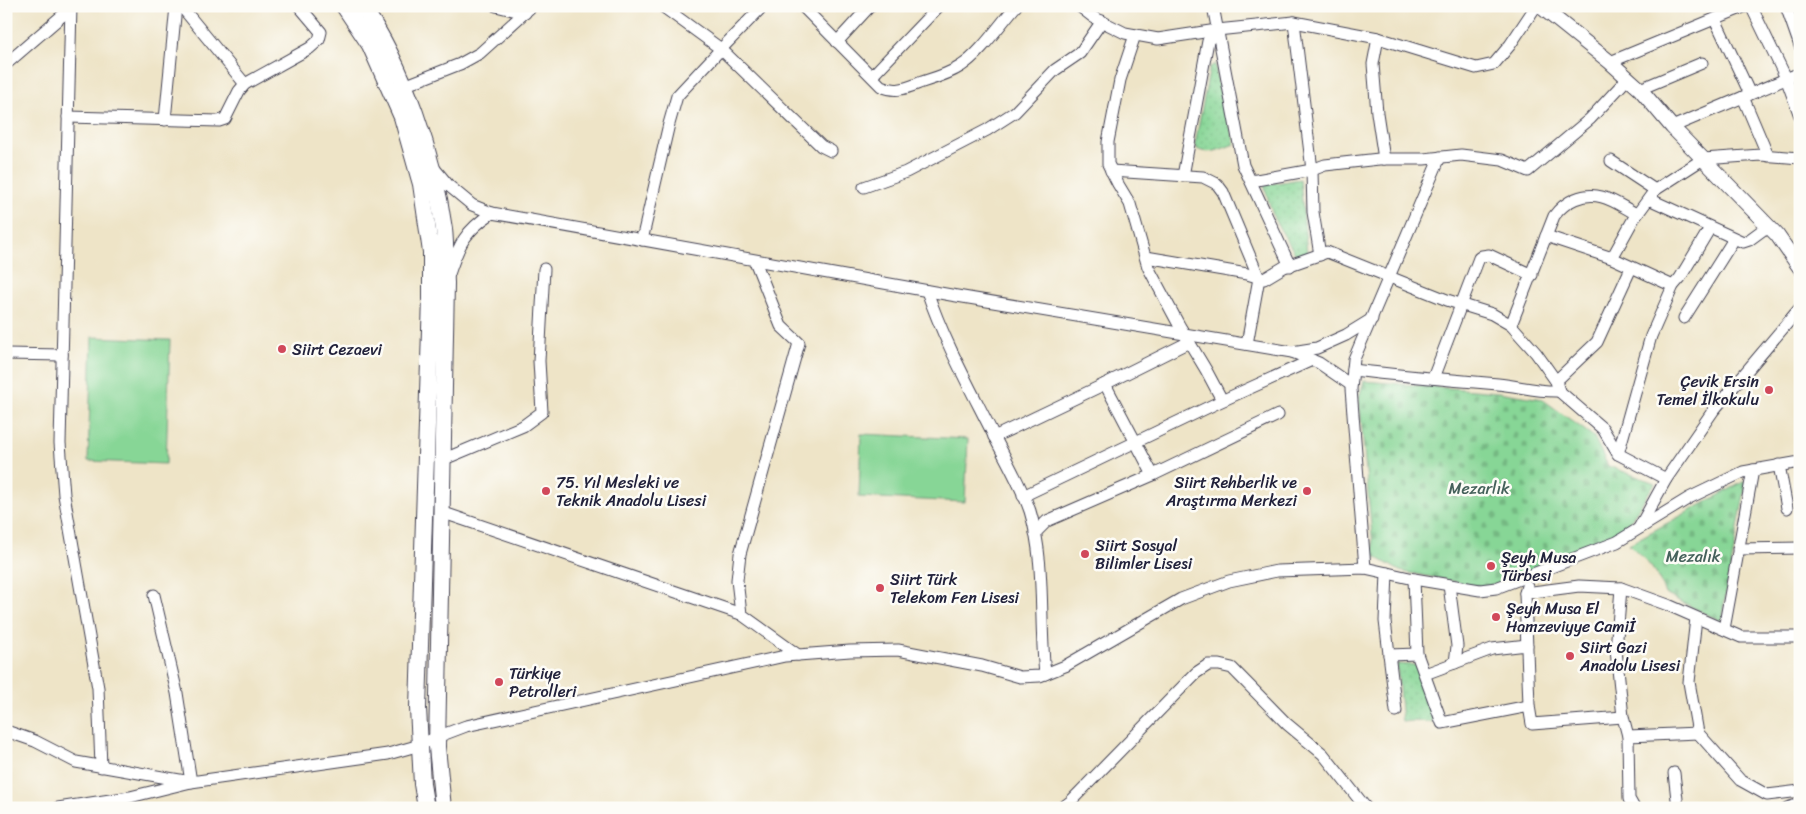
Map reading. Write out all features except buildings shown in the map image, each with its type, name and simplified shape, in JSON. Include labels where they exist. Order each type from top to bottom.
[{"type":"highway","points":[[344,6],[370,45],[402,117],[421,184],[431,252],[431,308],[418,708],[426,808]]},
{"type":"highway","points":[[362,6],[388,49],[414,110],[430,164],[444,230],[446,283],[437,737],[443,808]]},
{"type":"main road","points":[[1538,6],[1610,62],[1640,89],[1672,127],[1777,235],[1800,268]]},
{"type":"street","points":[[165,120],[176,6]]},
{"type":"street","points":[[180,6],[246,84]]},
{"type":"street","points":[[68,117],[219,121],[225,119],[239,91],[246,84],[310,48],[319,40],[321,32],[299,6]]},
{"type":"street","points":[[496,6],[529,10]]},
{"type":"street","points":[[662,6],[721,48],[821,146],[831,151]]},
{"type":"street","points":[[642,240],[677,96],[763,6]]},
{"type":"street","points":[[802,6],[881,86],[891,90],[904,89],[952,70],[971,57],[1016,6]]},
{"type":"street","points":[[837,42],[870,6]]},
{"type":"street","points":[[1079,6],[1125,33],[1158,39],[1217,30],[1294,22],[1378,38],[1476,68],[1494,64],[1510,46],[1538,6]]},
{"type":"street","points":[[1213,6],[1243,165],[1290,266]]},
{"type":"street","points":[[1610,62],[1746,6]]},
{"type":"street","points":[[1750,6],[1786,78],[1800,116]]},
{"type":"street","points":[[1786,6],[1800,46]]},
{"type":"street","points":[[6,64],[72,7]]},
{"type":"street","points":[[72,7],[60,443],[64,495],[98,688],[101,767]]},
{"type":"street","points":[[872,76],[938,7]]},
{"type":"street","points":[[404,86],[460,64],[480,53],[529,10]]},
{"type":"street","points":[[1715,19],[1747,95],[1768,156]]},
{"type":"street","points":[[864,187],[906,172],[987,130],[1015,112],[1056,70],[1080,53],[1102,21]]},
{"type":"street","points":[[1294,22],[1312,170],[1313,212],[1320,255]]},
{"type":"street","points":[[1183,176],[1208,41],[1217,30]]},
{"type":"street","points":[[1135,35],[1120,80],[1108,142],[1108,164],[1130,204],[1148,267],[1222,400]]},
{"type":"street","points":[[1378,38],[1373,64],[1377,113],[1384,159]]},
{"type":"street","points":[[1640,89],[1702,63]]},
{"type":"street","points":[[1672,127],[1800,73]]},
{"type":"street","points":[[1251,181],[1312,170],[1325,165],[1384,159],[1424,159],[1461,155],[1502,160],[1528,170],[1590,119],[1628,78]]},
{"type":"street","points":[[1612,258],[1652,194],[1703,159],[1768,156],[1800,158]]},
{"type":"street","points":[[1365,568],[1352,385],[1354,359],[1391,276],[1440,157]]},
{"type":"street","points":[[1611,161],[1652,194],[1710,228],[1734,239],[1743,242],[1749,240],[1768,226]]},
{"type":"street","points":[[430,164],[449,186],[472,205],[492,213],[1187,338],[1246,344],[1292,352],[1319,363],[1352,385]]},
{"type":"street","points":[[1111,171],[1203,177],[1216,184],[1223,192],[1242,233],[1259,278],[1246,344]]},
{"type":"street","points":[[1511,325],[1554,216],[1564,205],[1572,200],[1583,197],[1601,197],[1638,214]]},
{"type":"street","points":[[446,283],[459,245],[476,224],[492,213]]},
{"type":"street","points":[[1618,454],[1651,336],[1672,286],[1680,278],[1710,228]]},
{"type":"street","points":[[1546,236],[1612,258],[1672,286]]},
{"type":"street","points":[[1684,318],[1734,239]]},
{"type":"street","points":[[1146,257],[1264,279],[1284,267],[1327,252],[1492,314],[1511,325],[1536,353],[1557,386],[1603,429],[1618,454],[1666,479]]},
{"type":"street","points":[[1432,378],[1479,258],[1489,255],[1532,275]]},
{"type":"street","points":[[741,614],[737,580],[740,554],[799,343],[781,326],[755,261]]},
{"type":"street","points":[[1353,370],[1416,378],[1521,386],[1542,392],[1557,386],[1597,342],[1632,268]]},
{"type":"street","points":[[442,460],[523,426],[542,412],[539,361],[544,269]]},
{"type":"street","points":[[927,291],[939,325],[1030,510],[1035,534],[1040,580],[1045,674]]},
{"type":"street","points":[[1638,529],[1666,479],[1713,411],[1800,308]]},
{"type":"street","points":[[1292,352],[1317,348],[1372,319]]},
{"type":"street","points":[[994,437],[1105,384],[1187,338]]},
{"type":"street","points":[[6,354],[62,354]]},
{"type":"street","points":[[1023,496],[1222,400],[1312,360]]},
{"type":"street","points":[[1105,384],[1153,475]]},
{"type":"street","points":[[1035,534],[1047,521],[1153,475],[1278,415]]},
{"type":"street","points":[[58,808],[130,796],[191,782],[388,754],[420,746],[466,726],[785,656],[850,651],[898,650],[982,666],[1020,676],[1040,676],[1065,666],[1180,599],[1230,581],[1277,571],[1365,568],[1414,579],[1480,590],[1496,588],[1617,542],[1689,498],[1743,472],[1800,462]]},
{"type":"street","points":[[1779,465],[1787,508]]},
{"type":"street","points":[[1724,630],[1753,470]]},
{"type":"street","points":[[441,512],[741,614],[798,655]]},
{"type":"street","points":[[1738,549],[1800,548]]},
{"type":"street","points":[[1387,573],[1385,621],[1396,711]]},
{"type":"street","points":[[1529,575],[1525,593],[1526,645],[1529,706],[1532,724],[1622,717]]},
{"type":"street","points":[[1414,579],[1417,654],[1442,723],[1529,706]]},
{"type":"street","points":[[1449,585],[1457,646],[1455,663]]},
{"type":"street","points":[[1525,593],[1579,586],[1621,588],[1741,637],[1800,637]]},
{"type":"street","points":[[1621,588],[1616,650],[1622,717],[1628,736],[1629,799],[1634,808]]},
{"type":"street","points":[[154,595],[176,693],[191,782]]},
{"type":"street","points":[[1696,618],[1689,682],[1698,733],[1740,780],[1767,795],[1800,791]]},
{"type":"street","points":[[1425,674],[1492,649],[1526,645]]},
{"type":"street","points":[[1389,655],[1417,654]]},
{"type":"street","points":[[1062,808],[1196,673],[1208,665],[1219,665],[1232,668],[1287,724],[1323,754],[1366,808]]},
{"type":"street","points":[[6,731],[35,740],[76,762],[191,782]]},
{"type":"street","points":[[1628,736],[1698,733]]},
{"type":"street","points":[[1674,773],[1678,808]]},
{"type":"street","points":[[1787,808],[1800,804]]},
{"type":"green space","points":[[1215,64],[1218,83],[1235,144],[1216,151],[1207,152],[1197,149],[1195,144],[1210,67]]},
{"type":"green space","points":[[1300,179],[1307,253],[1296,255],[1274,219],[1264,185]]},
{"type":"green space","points":[[92,337],[170,340],[166,464],[88,461]]},
{"type":"green space","name":"Mezarlık","points":[[1364,381],[1498,392],[1542,399],[1594,437],[1608,466],[1655,483],[1624,530],[1529,575],[1483,587],[1400,571],[1374,556],[1359,397]]},
{"type":"green space","points":[[861,434],[968,439],[965,502],[859,497]]},
{"type":"green space","name":"Mezalık","points":[[1745,481],[1721,621],[1665,594],[1655,572],[1629,544]]},
{"type":"green space","points":[[1397,664],[1415,665],[1424,676],[1433,722],[1402,722]]},
{"type":"place","name":"Siirt Cezaevi","points":[[282,349]]},
{"type":"place","name":"Çevik Ersin Temel İlkokulu","points":[[1769,390]]},
{"type":"place","name":"75. Yıl Mesleki ve Teknik Anadolu Lisesi","points":[[546,491]]},
{"type":"place","name":"Siirt Rehberlik ve Araştırma Merkezi","points":[[1307,491]]},
{"type":"place","name":"Siirt Sosyal Bilimler Lisesi","points":[[1085,554]]},
{"type":"place","name":"Şeyh Musa Türbesi","points":[[1491,566]]},
{"type":"place","name":"Siirt Türk Telekom Fen Lisesi","points":[[880,588]]},
{"type":"place","name":"Şeyh Musa El Hamzeviyye Camiİ","points":[[1496,617]]},
{"type":"place","name":"Siirt Gazi Anadolu Lisesi","points":[[1570,656]]},
{"type":"place","name":"Türkiye Petrolleri","points":[[499,682]]}]
